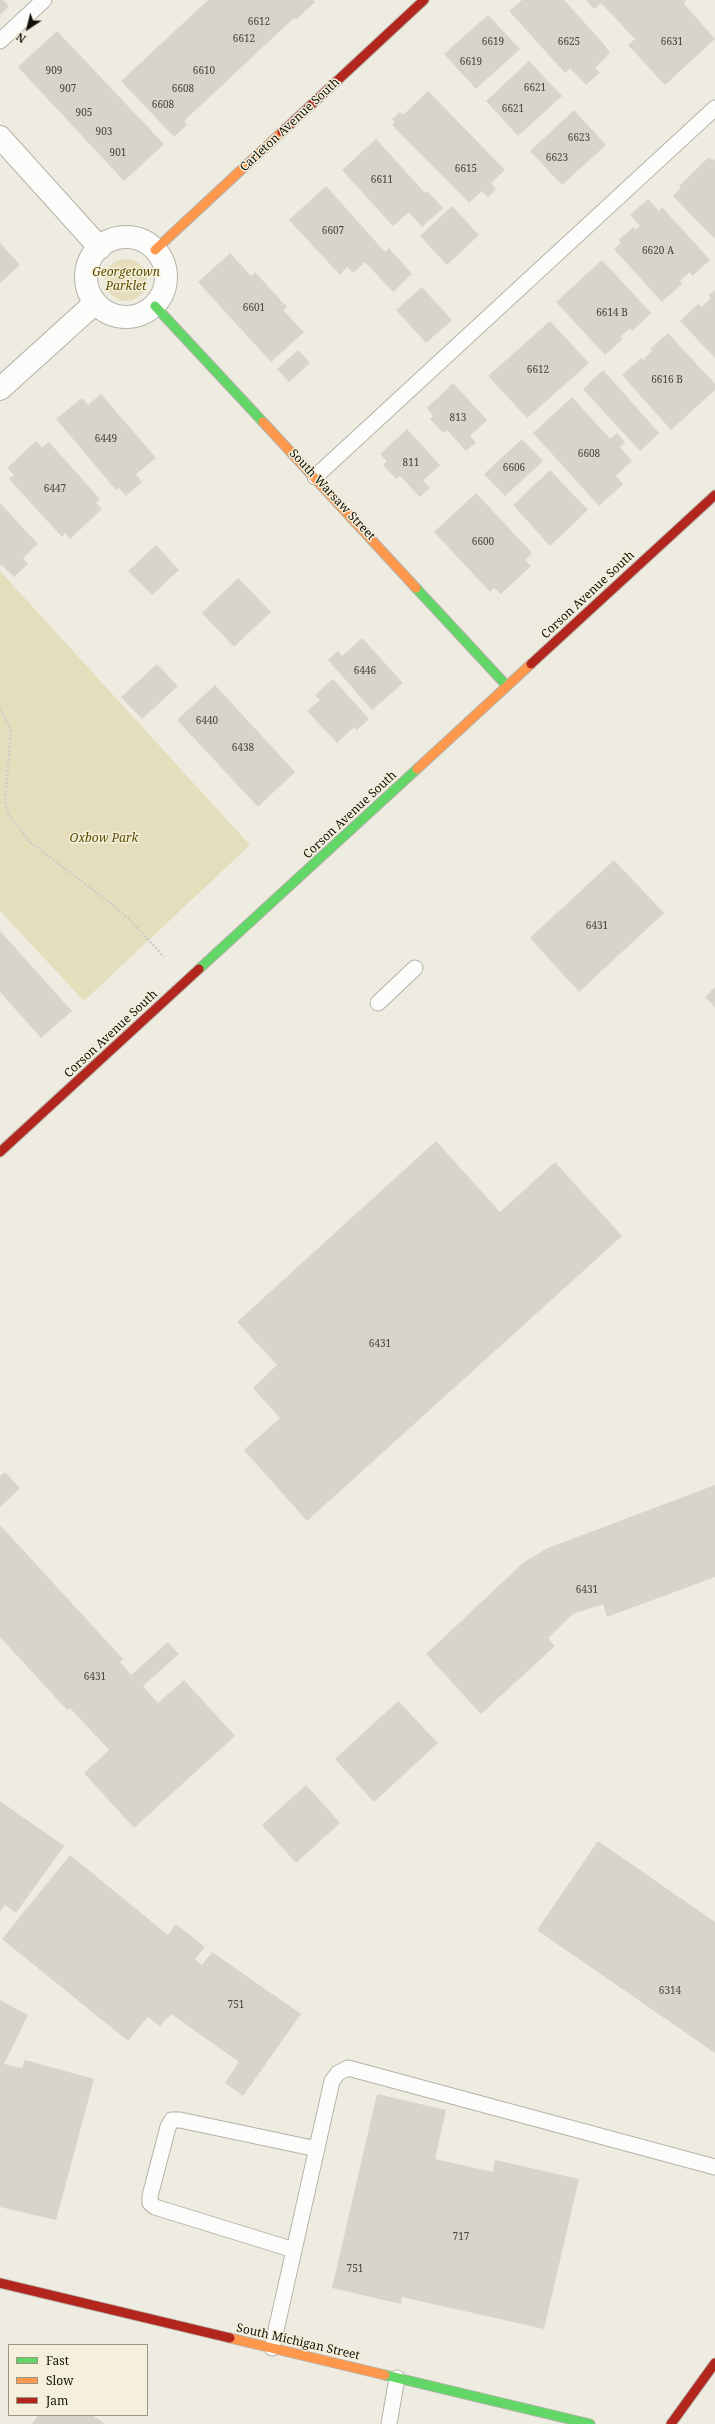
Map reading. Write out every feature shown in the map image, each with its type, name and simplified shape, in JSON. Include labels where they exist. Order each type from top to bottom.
[{"type":"street","name":"Carleton Avenue South","points":[[155,250],[424,0]]},
{"type":"street","points":[[0,137],[100,248]]},
{"type":"street","points":[[130,237],[143,240],[155,250],[164,264],[166,283],[162,295],[155,306],[144,313],[132,317],[118,317],[106,312],[95,303],[88,291],[86,278],[88,264],[94,252],[118,238],[130,237]]},
{"type":"street","points":[[0,389],[95,303]]},
{"type":"street","name":"South Warsaw Street","points":[[155,306],[507,686]]},
{"type":"street","name":"Corson Avenue South","points":[[0,1152],[715,495]]},
{"type":"street","name":"South Michigan Street","points":[[0,2283],[590,2424]]},
{"type":"street","points":[[671,2424],[715,2363]]},
{"type":"lane","points":[[0,41],[44,0]]},
{"type":"lane","points":[[315,477],[715,108]]},
{"type":"lane","points":[[378,1003],[415,968]]},
{"type":"lane","points":[[272,2348],[332,2081],[338,2073],[348,2068],[715,2167]]},
{"type":"lane","points":[[294,2250],[155,2207],[150,2203],[150,2196],[168,2127],[172,2120],[180,2120],[317,2149]]},
{"type":"lane","points":[[389,2424],[398,2378]]},
{"type":"path","points":[[0,709],[10,730],[5,804],[9,815],[32,843],[131,922],[187,981]]},
{"type":"green space","name":"Georgetown Parklet","points":[[122,259],[130,259],[138,262],[144,268],[147,280],[144,292],[138,298],[130,301],[122,301],[114,298],[108,292],[105,284],[105,276],[108,268],[114,262]]},
{"type":"green space","name":"Oxbow Park","points":[[0,571],[250,845],[84,1001],[0,911]]},
{"type":"building","points":[[0,0],[3,0],[9,6],[0,15]]},
{"type":"building","points":[[208,0],[313,0],[315,2],[296,20],[294,18],[184,121],[187,125],[174,137],[121,81]]},
{"type":"building","points":[[522,0],[564,0],[610,53],[595,68],[600,73],[586,85],[570,68],[565,73],[509,11]]},
{"type":"building","points":[[586,0],[686,0],[684,4],[715,39],[665,85],[628,45],[635,39],[601,3],[594,9]]},
{"type":"building","points":[[488,15],[520,49],[476,89],[444,54]]},
{"type":"building","points":[[57,31],[164,144],[124,181],[18,67]]},
{"type":"building","points":[[529,61],[562,96],[518,136],[486,101]]},
{"type":"building","points":[[428,91],[505,170],[491,183],[496,189],[488,197],[482,191],[469,203],[392,125],[395,122],[392,119],[400,112],[403,115]]},
{"type":"building","points":[[574,110],[606,145],[562,185],[530,151]]},
{"type":"building","points":[[376,139],[425,193],[427,191],[443,208],[422,227],[409,212],[393,226],[342,170]]},
{"type":"building","points":[[709,157],[713,161],[715,159],[715,239],[673,196],[681,188],[679,186]]},
{"type":"building","points":[[326,186],[385,252],[389,248],[412,274],[393,292],[365,262],[353,273],[347,267],[340,275],[289,220]]},
{"type":"building","points":[[648,199],[659,211],[662,207],[710,260],[692,276],[690,272],[680,281],[682,284],[662,302],[614,249],[621,243],[619,240],[633,227],[635,230],[640,226],[630,215]]},
{"type":"building","points":[[452,206],[479,235],[447,265],[420,236]]},
{"type":"building","points":[[0,243],[20,265],[0,283]]},
{"type":"building","points":[[230,253],[251,276],[255,272],[287,307],[283,310],[304,332],[271,362],[198,282]]},
{"type":"building","points":[[602,260],[651,313],[632,331],[630,328],[620,337],[623,339],[605,355],[556,302]]},
{"type":"building","points":[[422,287],[452,320],[426,343],[396,310]]},
{"type":"building","points":[[715,290],[715,358],[680,321],[698,304],[702,307],[711,298],[709,295]]},
{"type":"building","points":[[550,321],[589,363],[527,418],[488,376]]},
{"type":"building","points":[[668,333],[715,384],[715,390],[671,430],[622,375],[641,358],[643,360],[652,351],[650,349]]},
{"type":"building","points":[[298,350],[310,363],[289,382],[277,369]]},
{"type":"building","points":[[603,370],[659,433],[640,451],[583,389]]},
{"type":"building","points":[[453,383],[487,420],[470,436],[476,443],[466,451],[447,430],[443,433],[430,419],[433,416],[427,408]]},
{"type":"building","points":[[101,394],[156,458],[136,474],[142,482],[126,496],[119,488],[116,490],[56,419],[82,398],[88,405]]},
{"type":"building","points":[[572,397],[610,439],[617,433],[625,442],[620,447],[632,461],[616,476],[623,484],[599,506],[533,433]]},
{"type":"building","points":[[407,429],[440,465],[423,481],[430,488],[420,497],[400,476],[396,479],[383,465],[387,461],[380,454]]},
{"type":"building","points":[[522,439],[543,461],[505,496],[484,474]]},
{"type":"building","points":[[36,441],[42,448],[49,442],[100,499],[96,503],[102,509],[70,539],[65,533],[62,537],[9,479],[14,475],[7,468]]},
{"type":"building","points":[[550,470],[588,510],[550,546],[513,505]]},
{"type":"building","points":[[476,493],[532,553],[525,560],[531,566],[501,594],[494,588],[490,592],[434,532]]},
{"type":"building","points":[[0,503],[38,544],[23,558],[28,564],[14,577],[2,565],[0,565]]},
{"type":"building","points":[[156,545],[179,570],[152,595],[128,571]]},
{"type":"building","points":[[238,578],[271,612],[234,647],[202,613]]},
{"type":"building","points":[[362,638],[403,683],[372,710],[328,660],[338,651],[342,656]]},
{"type":"building","points":[[157,664],[178,686],[142,719],[121,697]]},
{"type":"building","points":[[333,679],[369,719],[357,730],[354,727],[337,743],[307,711],[320,700],[315,695]]},
{"type":"building","points":[[215,685],[295,772],[258,807],[177,720]]},
{"type":"building","points":[[614,860],[664,913],[579,992],[530,938]]},
{"type":"building","points":[[0,931],[72,1011],[41,1038],[0,992]]},
{"type":"building","points":[[715,987],[715,1008],[705,997]]},
{"type":"building","points":[[436,1141],[500,1212],[555,1162],[622,1236],[307,1521],[244,1450],[280,1418],[253,1388],[277,1365],[237,1322]]},
{"type":"building","points":[[5,1472],[20,1488],[0,1507],[0,1476]]},
{"type":"building","points":[[715,1485],[715,1577],[607,1617],[603,1604],[573,1614],[548,1638],[555,1646],[481,1714],[426,1654],[524,1562],[548,1548]]},
{"type":"building","points":[[0,1525],[123,1659],[120,1662],[131,1675],[168,1642],[179,1654],[143,1686],[158,1703],[184,1680],[235,1736],[134,1828],[84,1773],[109,1750],[70,1708],[67,1710],[0,1637]]},
{"type":"building","points":[[398,1701],[438,1743],[374,1802],[335,1759]]},
{"type":"building","points":[[306,1785],[340,1823],[296,1863],[262,1825]]},
{"type":"building","points":[[0,1801],[64,1846],[16,1913],[5,1905],[0,1912]]},
{"type":"building","points":[[598,1841],[715,1922],[715,2053],[537,1930]]},
{"type":"building","points":[[70,1855],[168,1935],[176,1924],[205,1947],[195,1959],[202,1965],[212,1952],[301,2014],[243,2096],[225,2083],[239,2062],[171,2014],[160,2026],[148,2017],[128,2041],[2,1939]]},
{"type":"building","points":[[0,2000],[28,2015],[4,2064],[22,2068],[25,2060],[94,2079],[56,2220],[0,2207]]},
{"type":"building","points":[[377,2094],[446,2110],[435,2159],[493,2172],[495,2160],[579,2179],[544,2329],[402,2297],[401,2304],[332,2288]]},
{"type":"building","points":[[37,2416],[93,2416],[105,2424],[32,2424]]},
{"type":"traffic: fast","points":[[155,306],[263,422]]},
{"type":"traffic: fast","points":[[416,588],[507,686]]},
{"type":"traffic: fast","points":[[199,969],[417,769]]},
{"type":"traffic: fast","points":[[385,2375],[590,2424]]},
{"type":"traffic: slow","points":[[155,250],[282,132]]},
{"type":"traffic: slow","points":[[263,422],[416,588]]},
{"type":"traffic: slow","points":[[417,769],[531,664]]},
{"type":"traffic: slow","points":[[230,2338],[385,2375]]},
{"type":"traffic: jam","points":[[282,132],[424,0]]},
{"type":"traffic: jam","points":[[531,664],[715,495]]},
{"type":"traffic: jam","points":[[0,1152],[199,969]]},
{"type":"traffic: jam","points":[[0,2283],[230,2338]]},
{"type":"traffic: jam","points":[[671,2424],[715,2363]]}]
